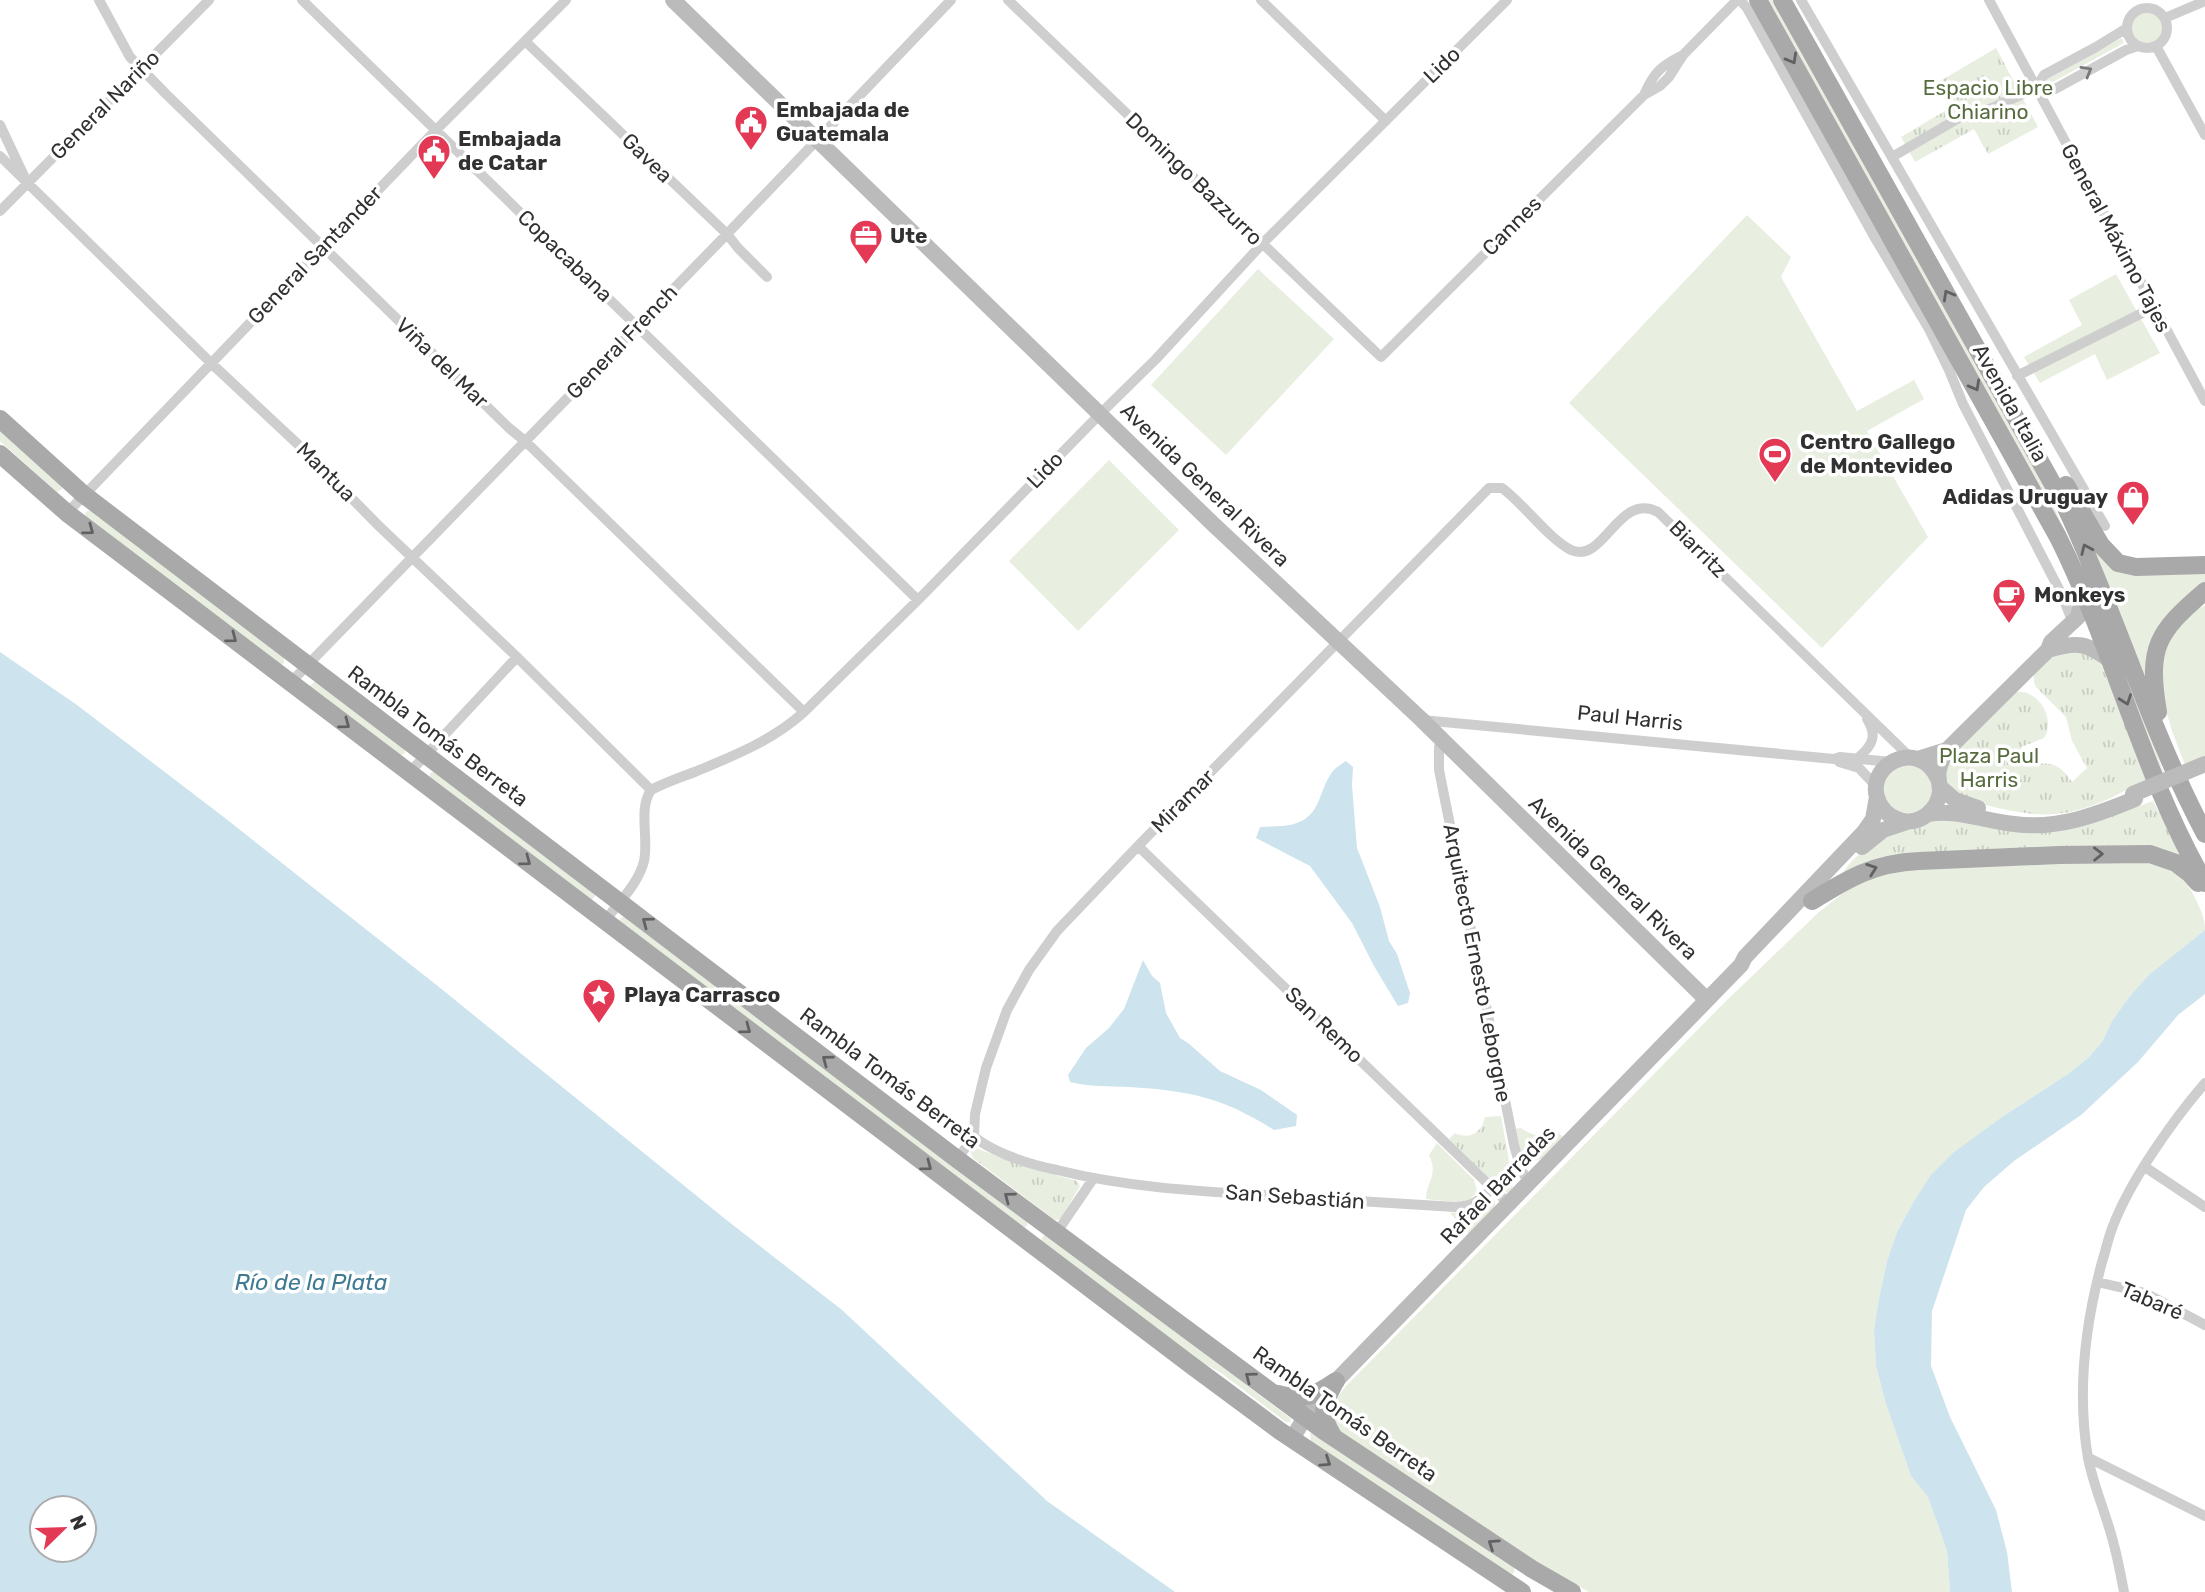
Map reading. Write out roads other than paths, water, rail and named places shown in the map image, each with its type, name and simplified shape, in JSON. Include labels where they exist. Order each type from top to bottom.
[{"type":"main road","name":"Avenida General Rivera","points":[[673,0],[1422,720],[1707,1000]]},
{"type":"main road","name":"Avenida Italia","points":[[1758,0],[1955,366],[2048,517],[2084,591],[2175,824],[2205,883]]},
{"type":"main road","name":"Avenida Italia","points":[[1782,0],[2042,461],[2091,560],[2157,726],[2205,834]]},
{"type":"main road","name":"Rambla Tomás Berreta","points":[[0,419],[83,494],[957,1158],[1335,1439],[1532,1569],[1572,1592]]},
{"type":"main road","points":[[0,453],[67,513],[1027,1242],[1292,1439],[1520,1591],[1532,1569]]},
{"type":"main road","points":[[2042,461],[2058,471],[2101,545],[2118,563],[2136,567],[2205,565]]},
{"type":"main road","points":[[1928,814],[1937,802],[1938,771],[1947,750],[2048,650],[2051,642],[2073,623],[2080,613],[2084,591]]},
{"type":"main road","points":[[2157,726],[2159,714],[2153,674],[2157,649],[2164,632],[2187,606],[2205,591]]},
{"type":"main road","points":[[2187,606],[2205,602]]},
{"type":"main road","points":[[2073,623],[2082,644]]},
{"type":"main road","points":[[2048,650],[2082,644],[2111,661]]},
{"type":"main road","points":[[1891,762],[1900,758],[1932,756],[1947,750]]},
{"type":"main road","points":[[1914,758],[1931,767],[1939,783],[1955,800],[1998,814],[2038,819],[2077,815],[2205,771]]},
{"type":"main road","name":"Rafael Barradas","points":[[1292,1439],[1305,1417],[1336,1381],[1741,965],[1745,957],[1869,827],[1876,809],[1878,776],[1891,762]]},
{"type":"main road","points":[[1928,814],[1954,812],[1996,822],[2039,826],[2079,820],[2205,764]]},
{"type":"main road","points":[[1876,791],[1884,811],[1898,820],[1907,821]]},
{"type":"main road","name":"Rafael Barradas","points":[[1741,965],[1750,963],[1869,839],[1888,827],[1914,821],[1928,814]]},
{"type":"main road","points":[[1812,901],[1849,878],[1867,870],[1899,862],[2118,853],[2150,853],[2176,863],[2189,873],[2205,893]]},
{"type":"main road","points":[[1027,1242],[1050,1227]]},
{"type":"main road","points":[[1191,1365],[1223,1379],[1286,1424],[1296,1423],[1305,1417]]},
{"type":"main road","points":[[1272,1393],[1302,1398],[1323,1390],[1336,1381]]},
{"type":"main road","points":[[1335,1439],[1326,1424],[1323,1411],[1336,1381]]},
{"type":"street","name":"Viña del Mar","points":[[99,0],[130,57],[804,712]]},
{"type":"street","name":"General Nariño","points":[[0,211],[209,0]]},
{"type":"street","name":"Copacabana","points":[[302,0],[918,600]]},
{"type":"street","name":"General Santander","points":[[67,513],[436,130],[566,0]]},
{"type":"street","name":"General French","points":[[291,682],[951,0]]},
{"type":"street","name":"Domingo Bazzurro","points":[[1008,0],[1381,357]]},
{"type":"street","points":[[1261,0],[1386,121]]},
{"type":"street","name":"Lido","points":[[651,790],[737,755],[788,726],[804,712],[1156,359],[1262,244],[1507,0]]},
{"type":"street","name":"Cannes","points":[[1381,357],[1644,94],[1658,70],[1683,55],[1738,0]]},
{"type":"street","name":"Avenida Italia","points":[[1738,0],[1746,8],[1929,330],[1955,366],[1963,404],[2028,527],[2073,623]]},
{"type":"street","name":"Avenida Italia","points":[[1801,0],[2105,526]]},
{"type":"street","name":"General Máximo Tajes","points":[[1989,0],[2205,401]]},
{"type":"street","points":[[2165,18],[2205,1]]},
{"type":"street","points":[[2036,88],[2043,91],[2055,89],[2126,50],[2138,46],[2156,46],[2166,34],[2165,18],[2153,8],[2134,5],[2127,28],[2130,38],[2138,46]]},
{"type":"street","points":[[1892,157],[1959,118],[1992,108],[2036,88],[2044,75],[2127,28]]},
{"type":"street","name":"Gavea","points":[[525,41],[727,234],[767,277]]},
{"type":"street","points":[[2156,46],[2205,135]]},
{"type":"street","points":[[0,125],[27,182]]},
{"type":"street","name":"Mantua","points":[[0,156],[651,790]]},
{"type":"street","points":[[2017,376],[2154,307]]},
{"type":"street","name":"Biarritz","points":[[1486,490],[1502,488],[1554,537],[1570,550],[1577,551],[1594,546],[1631,510],[1644,507],[1658,512],[1914,758]]},
{"type":"street","name":"Miramar","points":[[974,1137],[975,1114],[986,1068],[1003,1021],[1024,978],[1057,931],[1486,490]]},
{"type":"street","points":[[409,773],[517,657]]},
{"type":"street","name":"Biarritz","points":[[1858,758],[1869,749],[1874,737],[1870,724],[1859,708]]},
{"type":"street","name":"Paul Harris","points":[[1422,720],[1834,759],[1859,768],[1876,791]]},
{"type":"street","name":"Arquitecto Ernesto Leborgne","points":[[1442,740],[1438,757],[1444,797],[1514,1145],[1529,1184]]},
{"type":"street","name":"Paul Harris","points":[[1834,759],[1840,757],[1891,762]]},
{"type":"street","points":[[605,921],[639,874],[645,859],[645,811],[651,790]]},
{"type":"street","name":"San Remo","points":[[1138,846],[1509,1204]]},
{"type":"street","points":[[2124,1592],[2114,1544],[2088,1458],[2084,1356],[2088,1321],[2113,1226],[2145,1167],[2188,1103],[2205,1083]]},
{"type":"street","points":[[957,1158],[974,1137]]},
{"type":"street","name":"San Sebastián","points":[[974,1137],[1007,1156],[1040,1166],[1093,1179],[1179,1189],[1454,1207],[1474,1204],[1492,1189]]},
{"type":"street","points":[[2145,1167],[2205,1207]]},
{"type":"street","points":[[1050,1227],[1093,1179]]},
{"type":"street","name":"Tabaré","points":[[2097,1282],[2145,1293],[2205,1325]]},
{"type":"street","points":[[2088,1458],[2205,1516]]},
{"type":"water","name":"Río de la Plata","points":[[0,652],[77,705],[439,987],[842,1310],[1047,1501],[1175,1592],[0,1592]]},
{"type":"water","points":[[1346,761],[1353,767],[1357,848],[1410,993],[1408,1003],[1398,1006],[1352,923],[1310,866],[1256,838],[1260,827],[1290,825],[1310,815],[1328,778]]},
{"type":"water","points":[[2205,930],[2205,994],[2178,1015],[2138,1062],[2081,1115],[2014,1161],[1984,1187],[1966,1210],[1932,1311],[1931,1366],[1950,1417],[1996,1510],[2007,1552],[2012,1592],[1950,1592],[1947,1551],[1928,1497],[1911,1476],[1876,1366],[1874,1330],[1878,1304],[1887,1261],[1897,1232],[1931,1175],[1953,1153],[2088,1058],[2102,1042],[2112,1021],[2129,997],[2149,975]]},
{"type":"water","points":[[1143,960],[1152,976],[1160,983],[1166,1013],[1180,1038],[1220,1071],[1261,1090],[1297,1115],[1296,1126],[1274,1130],[1238,1110],[1188,1094],[1070,1082],[1068,1075],[1086,1048],[1109,1028],[1124,1009]]},
{"type":"place","name":"Embajada de Guatemala","points":[[751,152]]},
{"type":"place","name":"Embajada de Catar","points":[[434,181]]},
{"type":"place","name":"Ute","points":[[866,266]]},
{"type":"place","name":"Centro Gallego de Montevideo","points":[[1775,484]]},
{"type":"place","name":"Adidas Uruguay","points":[[2133,527]]},
{"type":"place","name":"Monkeys","points":[[2009,625]]},
{"type":"place","name":"Playa Carrasco","points":[[599,1025]]},
{"type":"park label","name":"Espacio Libre Chiarino","points":[[1988,100]]},
{"type":"park label","name":"Plaza Paul Harris","points":[[1989,768]]}]
